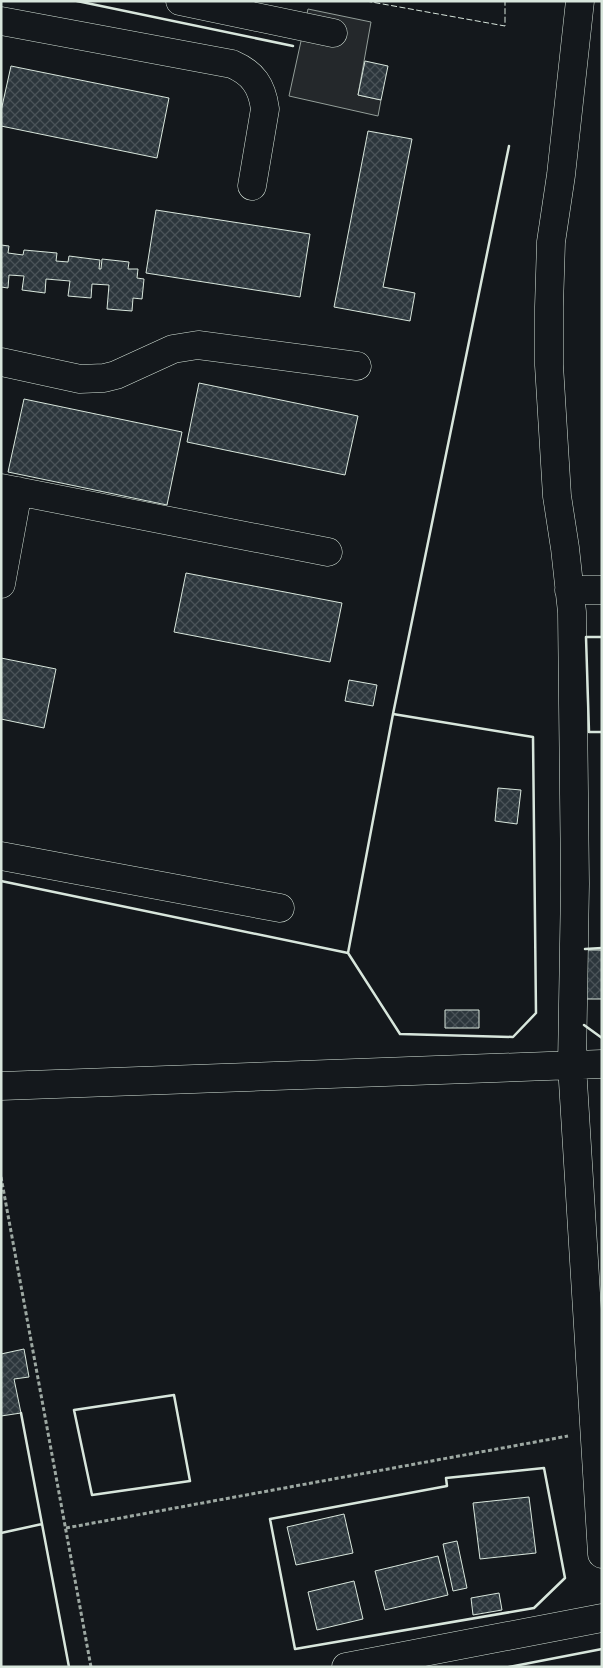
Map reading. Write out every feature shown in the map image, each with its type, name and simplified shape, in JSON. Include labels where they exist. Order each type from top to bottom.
[{"type":"street","points":[[180,1],[239,7],[333,33]]},
{"type":"street","points":[[580,1],[561,174],[551,242],[548,365],[557,496],[572,612],[575,884],[572,1065],[602,1554]]},
{"type":"street","points":[[1,22],[232,64],[243,68],[253,76],[259,86],[264,97],[265,109],[252,186]]},
{"type":"street","points":[[1,362],[80,379],[104,378],[116,375],[173,349],[198,345],[357,366]]},
{"type":"street","points":[[1,584],[9,489],[328,552]]},
{"type":"street","points":[[569,590],[602,590]]},
{"type":"street","points":[[1,856],[280,908]]},
{"type":"street","points":[[1,1086],[602,1064]]},
{"type":"street","points":[[346,1667],[456,1656],[602,1618]]},
{"type":"path","points":[[1,1177],[91,1667]]},
{"type":"path","points":[[66,1528],[594,1432]]},
{"type":"shaded area","points":[[308,9],[371,22],[358,95],[381,100],[378,116],[289,96]]},
{"type":"building","points":[[365,61],[388,66],[381,100],[358,95]]},
{"type":"building","points":[[11,66],[169,98],[157,158],[1,126],[1,111]]},
{"type":"building","points":[[368,131],[412,139],[383,287],[415,293],[410,321],[334,307]]},
{"type":"building","points":[[156,210],[310,234],[300,297],[146,273]]},
{"type":"building","points":[[1,245],[9,246],[8,253],[23,255],[24,250],[57,253],[56,261],[68,262],[69,256],[100,260],[99,269],[101,269],[102,259],[129,262],[128,269],[138,269],[137,278],[144,279],[142,299],[133,298],[132,311],[107,309],[109,285],[92,284],[91,298],[68,296],[70,281],[46,279],[45,293],[22,290],[24,276],[9,275],[8,288],[1,287]]},
{"type":"building","points":[[199,383],[358,416],[345,475],[187,442]]},
{"type":"building","points":[[24,399],[182,432],[167,505],[8,472]]},
{"type":"building","points":[[186,573],[342,603],[330,662],[174,632]]},
{"type":"building","points":[[1,658],[56,669],[44,728],[1,719]]},
{"type":"building","points":[[349,680],[377,685],[373,706],[345,701]]},
{"type":"building","points":[[498,788],[521,790],[517,824],[495,821]]},
{"type":"building","points":[[585,950],[602,950],[602,999],[586,999]]},
{"type":"building","points":[[445,1010],[479,1010],[479,1028],[445,1028]]},
{"type":"building","points":[[24,1349],[29,1377],[14,1379],[21,1413],[1,1416],[1,1354]]},
{"type":"building","points":[[529,1497],[536,1553],[480,1559],[473,1503]]},
{"type":"building","points":[[344,1514],[353,1553],[296,1565],[287,1527]]},
{"type":"building","points":[[457,1541],[467,1588],[453,1591],[443,1544]]},
{"type":"building","points":[[438,1556],[448,1595],[385,1610],[375,1571]]},
{"type":"building","points":[[354,1581],[363,1619],[317,1630],[308,1592]]},
{"type":"building","points":[[499,1593],[502,1610],[473,1615],[471,1598]]},
{"type":"fence","points":[[366,1],[505,26],[505,1]]},
{"type":"wall","points":[[77,1],[293,46]]},
{"type":"wall","points":[[1,881],[348,953],[393,714],[509,146]]},
{"type":"wall","points":[[602,637],[586,637],[589,732],[602,732]]},
{"type":"wall","points":[[348,953],[400,1034],[513,1037],[536,1013],[533,737],[393,714]]},
{"type":"wall","points":[[585,949],[602,948]]},
{"type":"wall","points":[[584,1025],[602,1038]]},
{"type":"wall","points":[[174,1395],[190,1481],[92,1495],[74,1410],[174,1395]]},
{"type":"wall","points":[[21,1413],[42,1524]]},
{"type":"wall","points":[[544,1468],[565,1578],[534,1608],[295,1649],[270,1519],[447,1486],[446,1478],[544,1468]]},
{"type":"wall","points":[[1,1533],[42,1524],[69,1667]]},
{"type":"wall","points":[[509,1667],[602,1649]]}]
